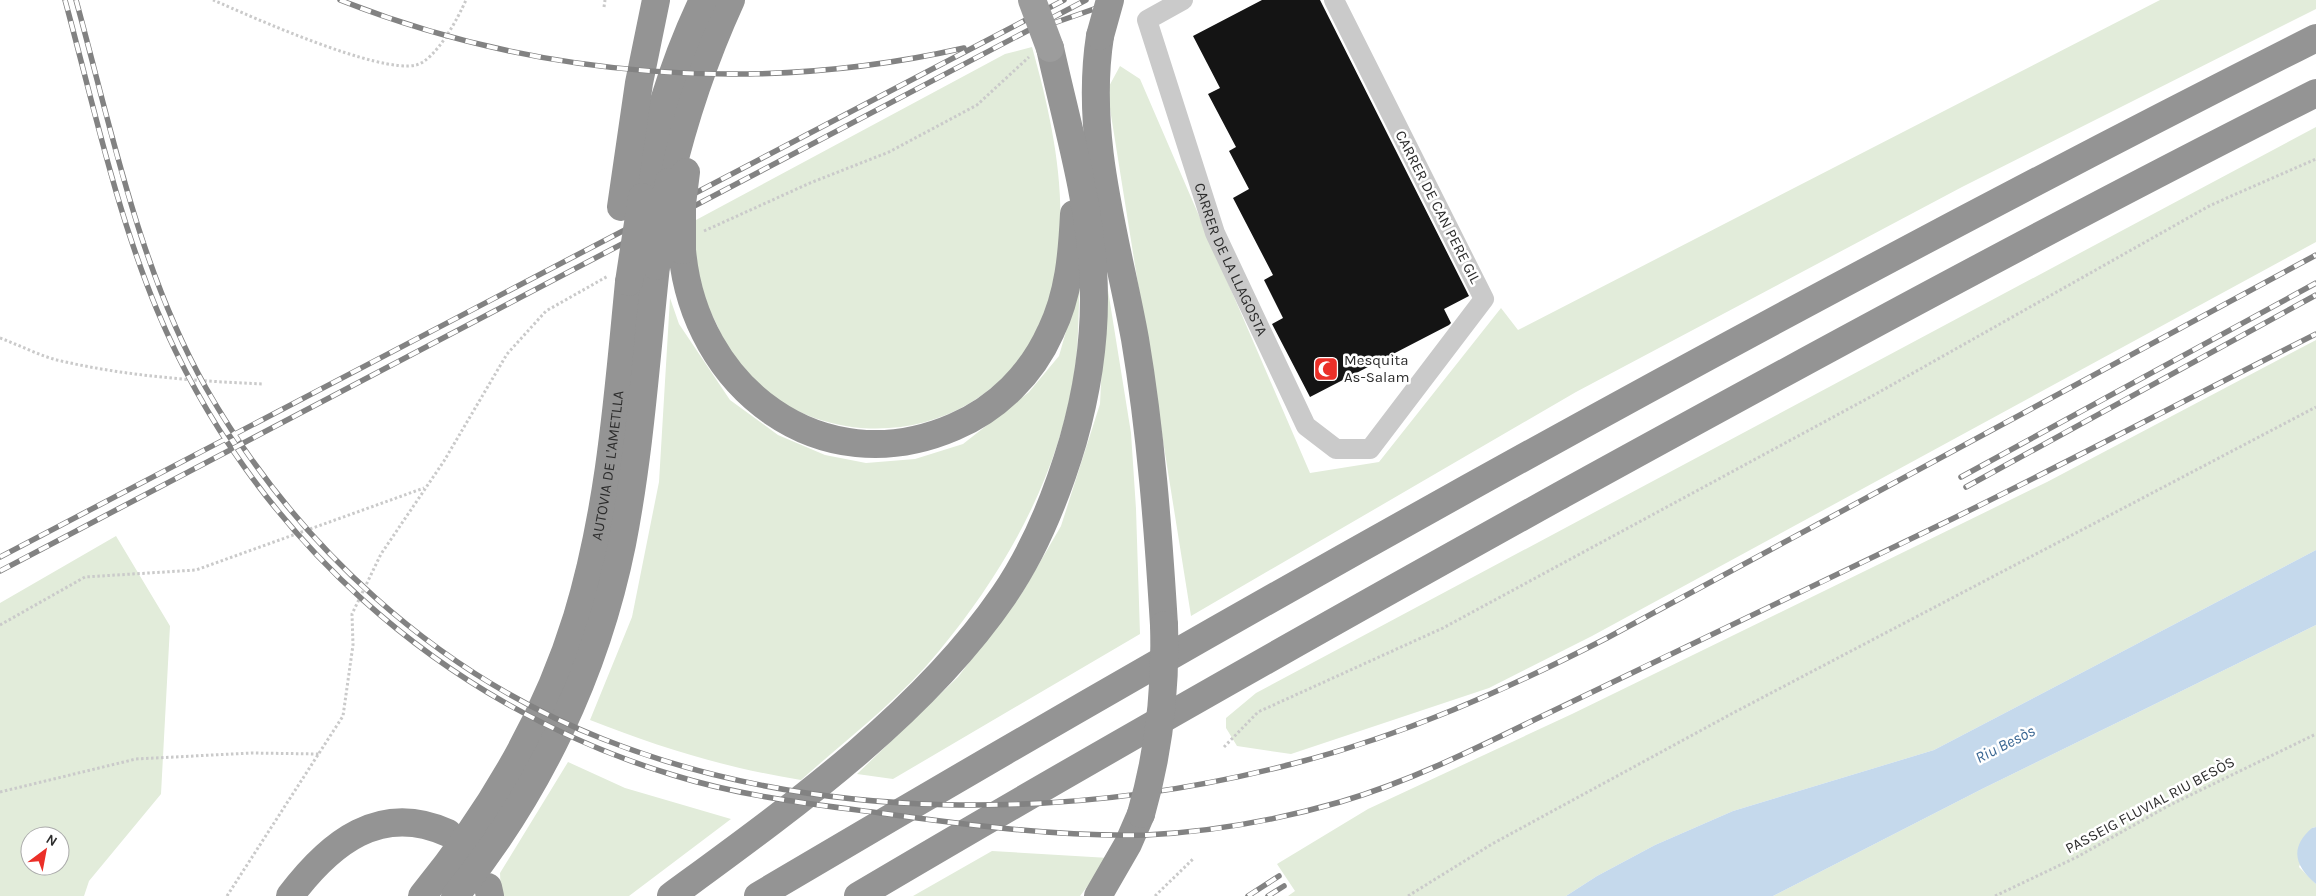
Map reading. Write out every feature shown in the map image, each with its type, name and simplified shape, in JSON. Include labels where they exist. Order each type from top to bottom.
[{"type":"highway","points":[[631,202],[639,83],[656,0]]},
{"type":"highway","name":"AUTOVIA DE L'AMETLLA","points":[[422,896],[490,805],[512,768],[548,696],[577,618],[594,552],[612,448],[617,400],[618,281],[631,202],[687,34],[702,0]]},
{"type":"highway","points":[[455,896],[504,830],[552,748],[581,682],[603,619],[619,559],[630,497],[656,266],[678,177],[696,85],[730,0]]},
{"type":"highway","points":[[671,896],[835,770],[888,724],[949,665],[1005,593],[1025,559],[1053,502],[1071,447],[1086,387],[1094,334],[1093,271],[1090,237],[1067,122],[1040,52],[1032,0]]},
{"type":"highway","points":[[1098,896],[1128,844],[1141,814],[1159,737],[1164,692],[1164,625],[1148,420],[1105,186],[1094,97],[1100,36],[1110,0]]},
{"type":"highway","points":[[758,896],[1285,590],[1490,476],[1792,310],[2316,38]]},
{"type":"highway","points":[[858,896],[1268,659],[1678,431],[2030,242],[2316,93]]},
{"type":"highway","points":[[678,177],[691,242],[684,273],[690,297],[698,322],[710,346],[736,382],[775,413],[811,431],[850,442],[901,441],[946,430],[981,413],[1013,388],[1038,355],[1058,316],[1072,253],[1074,210],[1067,122]]},
{"type":"highway","points":[[290,896],[315,866],[330,852],[359,832],[375,825],[404,821],[419,822],[448,832]]},
{"type":"street","name":"CARRER DE LA LLAGOSTA","points":[[1183,0],[1147,20],[1215,233],[1306,426],[1336,449],[1370,449]]},
{"type":"street","name":"CARRER DE CAN PERE GIL","points":[[1334,0],[1484,299],[1370,449]]},
{"type":"path","points":[[213,0],[312,39],[391,66],[416,65],[432,56],[460,13],[466,0]]},
{"type":"path","points":[[604,7],[605,0]]},
{"type":"path","points":[[691,242],[810,183],[889,152],[977,105],[1040,52]]},
{"type":"path","points":[[1224,747],[1258,712],[1443,628],[1874,395],[2211,204],[2316,159]]},
{"type":"path","points":[[226,896],[343,716],[353,645],[352,614],[381,554],[444,461],[507,354],[546,311],[618,281]]},
{"type":"path","points":[[0,338],[55,359],[98,368],[157,376],[263,384]]},
{"type":"path","points":[[1408,896],[1492,844],[1733,713],[2316,407]]},
{"type":"path","points":[[0,625],[85,577],[196,570],[424,488]]},
{"type":"path","name":"PASSEIG FLUVIAL RIU BESÒS","points":[[1995,896],[2077,857],[2168,806],[2316,734]]},
{"type":"path","points":[[0,792],[136,759],[251,753],[319,754]]},
{"type":"path","points":[[1155,896],[1193,860]]},
{"type":"green space","points":[[2160,0],[2316,0],[2316,9],[1962,187],[1576,392],[1191,616],[1107,90],[1120,66],[1140,79],[1310,473],[1379,462],[1501,308],[1518,330]]},
{"type":"green space","points":[[1032,47],[1054,142],[1060,207],[1060,240],[1056,272],[1048,304],[1043,319],[1028,348],[996,384],[970,403],[939,418],[907,426],[874,428],[841,425],[809,416],[779,401],[753,380],[730,354],[724,344],[700,289],[696,252],[696,220],[1005,54]]},
{"type":"green space","points":[[2316,127],[2316,242],[1592,636],[1489,688],[1291,754],[1237,746],[1226,728],[1226,718],[1256,693]]},
{"type":"green space","points":[[1106,278],[1131,433],[1136,509],[1140,634],[893,779],[857,774],[958,677],[1022,593],[1061,526],[1100,404]]},
{"type":"green space","points":[[1080,282],[1076,365],[1066,414],[1055,451],[1025,522],[986,589],[939,651],[908,686],[873,718],[801,780],[746,770],[694,756],[590,720],[632,617],[659,482],[670,298],[679,324],[730,400],[778,435],[825,455],[866,463],[915,459],[963,444],[1029,392],[1059,356]]},
{"type":"green space","points":[[2316,340],[2316,550],[1934,750],[1733,811],[1655,845],[1597,876],[1566,896],[1288,896],[1295,891],[1277,864],[1368,809],[1572,714],[2047,482]]},
{"type":"green space","points":[[116,536],[170,626],[161,794],[89,881],[84,896],[0,896],[0,603]]},
{"type":"green space","points":[[2316,625],[2316,827],[2312,828],[2299,867],[2316,884],[2316,896],[1773,896],[1982,789]]},
{"type":"green space","points":[[568,762],[625,788],[731,819],[629,896],[501,896],[500,873]]},
{"type":"green space","points":[[992,851],[1109,858],[1080,896],[913,896]]},
{"type":"water","name":"Riu Besòs","points":[[2316,550],[2316,625],[1982,789],[1773,896],[1566,896],[1597,876],[1655,845],[1733,811],[1934,750]]},
{"type":"water","points":[[2316,827],[2316,884],[2299,864],[2298,850],[2305,835],[2312,828]]},
{"type":"building","points":[[1262,0],[1320,0],[1469,296],[1444,309],[1451,323],[1449,325],[1310,397],[1272,324],[1283,318],[1264,280],[1273,275],[1233,198],[1249,189],[1229,151],[1236,147],[1208,94],[1220,88],[1193,36]]},
{"type":"railway","points":[[65,0],[117,196],[142,272],[157,310],[196,391],[244,467],[300,537],[363,600],[432,656],[508,704],[588,744],[673,775],[724,789],[801,803],[1013,829],[1079,834],[1146,835],[1195,831],[1268,820],[1340,802],[1415,775],[1487,743],[1952,519],[2316,334]]},
{"type":"railway","points":[[76,0],[129,198],[162,296],[183,343],[206,388],[242,445],[282,499],[326,550],[375,597],[427,640],[483,678],[541,711],[603,739],[685,767],[770,787],[857,799],[945,805],[1034,804],[1122,796],[1208,783],[1292,764],[1333,753],[1413,726],[1531,676],[1607,638],[2316,255]]},
{"type":"railway","points":[[340,0],[415,26],[492,47],[569,62],[648,71],[728,74],[807,71],[886,63],[964,48]]},
{"type":"railway","points":[[0,557],[1064,0]]},
{"type":"railway","points":[[0,571],[1086,0]]},
{"type":"railway","points":[[1051,24],[1120,0]]},
{"type":"railway","points":[[1961,477],[2316,283]]},
{"type":"railway","points":[[1966,487],[2316,295]]},
{"type":"railway","points":[[1248,896],[1279,876]]},
{"type":"railway","points":[[1268,896],[1284,886]]},
{"type":"place","name":"Mesquita As-Salam","points":[[1326,369]]}]
